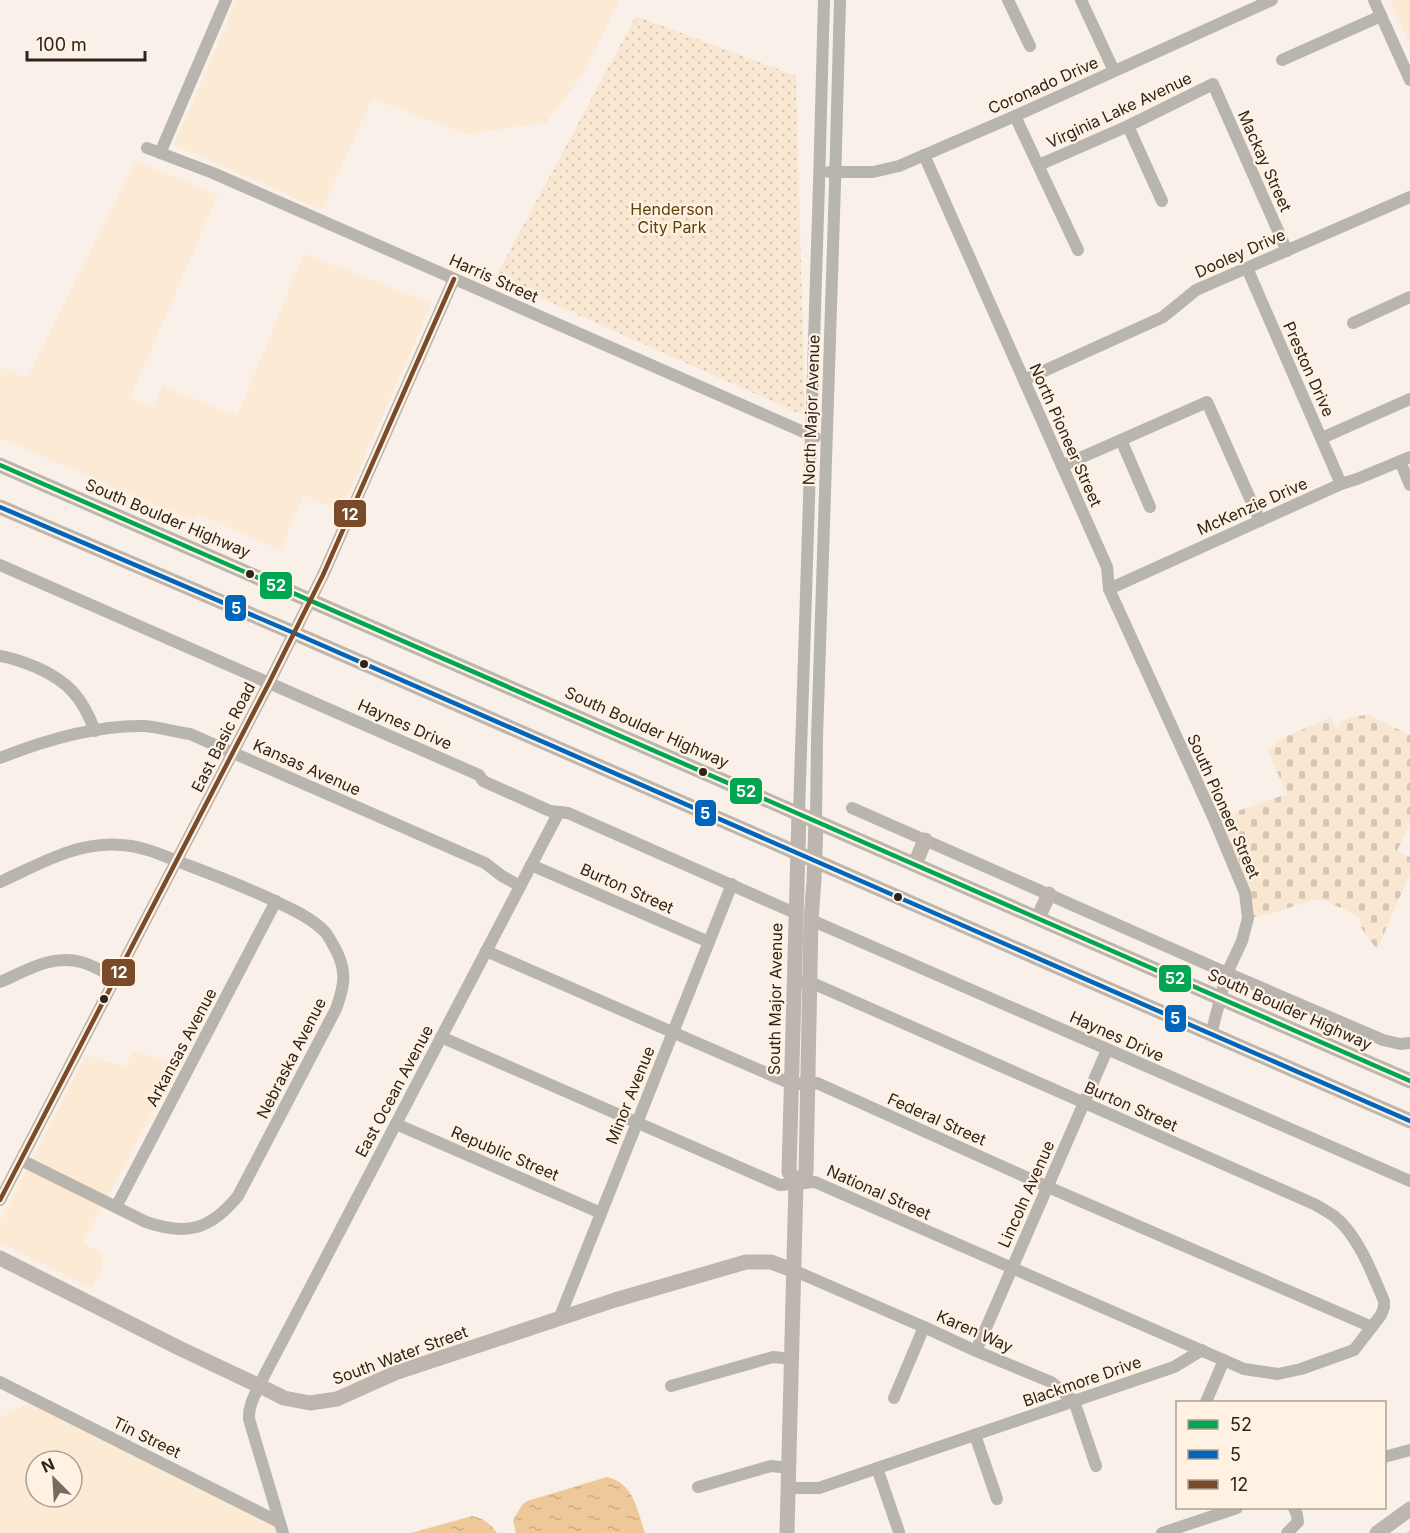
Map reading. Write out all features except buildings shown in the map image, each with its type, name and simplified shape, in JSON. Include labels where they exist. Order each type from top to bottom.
[{"type":"main road","name":"South Boulder Highway","points":[[0,465],[1410,1081]]},
{"type":"main road","points":[[0,507],[294,633],[1410,1121]]},
{"type":"main road","name":"South Major Avenue","points":[[787,1533],[796,1183],[789,1172],[799,813]]},
{"type":"main road","name":"South Major Avenue","points":[[796,1183],[806,1173],[811,920],[816,821]]},
{"type":"main road","points":[[915,864],[925,840]]},
{"type":"main road","points":[[1038,918],[1049,894]]},
{"type":"main road","points":[[1370,1103],[1390,1123],[1410,1132]]},
{"type":"main road","name":"South Water Street","points":[[0,1258],[284,1398],[310,1403],[337,1398],[395,1373],[615,1300],[746,1262],[771,1262],[795,1271]]},
{"type":"main road","points":[[1377,1533],[1410,1509]]},
{"type":"street","points":[[160,153],[226,0]]},
{"type":"street","name":"North Major Avenue","points":[[799,813],[824,0]]},
{"type":"street","name":"North Major Avenue","points":[[816,821],[840,0]]},
{"type":"street","points":[[1008,0],[1030,46]]},
{"type":"street","points":[[1081,0],[1114,71]]},
{"type":"street","name":"Coronado Drive","points":[[819,172],[873,172],[899,166],[1016,116],[1272,0]]},
{"type":"street","points":[[1374,0],[1410,80]]},
{"type":"street","points":[[1282,60],[1381,16]]},
{"type":"street","points":[[821,72],[837,75]]},
{"type":"street","name":"Virginia Lake Avenue","points":[[1039,165],[1128,126],[1213,84]]},
{"type":"street","name":"Mackay Street","points":[[1213,84],[1287,251]]},
{"type":"street","points":[[1016,116],[1078,250]]},
{"type":"street","points":[[1128,126],[1162,201]]},
{"type":"street","name":"Harris Street","points":[[147,148],[213,173],[826,441]]},
{"type":"street","name":"North Pioneer Street","points":[[924,155],[1107,567],[1109,589],[1172,729]]},
{"type":"street","name":"Dooley Drive","points":[[1024,380],[1163,317],[1196,290],[1410,196]]},
{"type":"street","name":"Preston Drive","points":[[1247,268],[1341,484]]},
{"type":"street","name":"East Basic Road","points":[[0,1200],[311,600],[454,279]]},
{"type":"street","points":[[1353,323],[1410,297]]},
{"type":"street","points":[[814,344],[830,345]]},
{"type":"street","points":[[1322,438],[1410,399]]},
{"type":"street","points":[[1062,466],[1208,402],[1260,521]]},
{"type":"street","points":[[1121,440],[1150,507]]},
{"type":"street","points":[[1405,459],[1410,485]]},
{"type":"street","name":"McKenzie Drive","points":[[1109,589],[1341,484],[1405,459]]},
{"type":"street","points":[[808,516],[824,516]]},
{"type":"street","name":"Haynes Drive","points":[[0,566],[479,775],[483,781],[550,811],[568,813],[795,913]]},
{"type":"street","points":[[805,610],[821,611]]},
{"type":"street","points":[[0,656],[16,658],[55,676],[76,695],[88,713],[95,731]]},
{"type":"street","name":"Kansas Avenue","points":[[0,758],[69,736],[118,727],[147,726],[190,734],[486,863],[502,876],[520,886]]},
{"type":"street","name":"South Pioneer Street","points":[[1172,729],[1245,893],[1248,918],[1242,941],[1227,974],[1211,1034]]},
{"type":"street","points":[[852,808],[1227,974],[1383,1040],[1400,1044],[1410,1043]]},
{"type":"street","name":"East Ocean Avenue","points":[[281,1527],[249,1419],[251,1405],[559,812]]},
{"type":"street","name":"Nebraska Avenue","points":[[0,882],[67,852],[93,845],[120,844],[139,848],[226,879],[306,916],[331,940],[341,961],[344,978],[343,990],[336,1009],[238,1196],[217,1218],[198,1227],[183,1229],[161,1227],[146,1222],[21,1160]]},
{"type":"street","name":"Burton Street","points":[[531,865],[709,942]]},
{"type":"street","name":"Minor Avenue","points":[[559,1319],[732,884]]},
{"type":"street","name":"Arkansas Avenue","points":[[116,1207],[276,901]]},
{"type":"street","name":"Haynes Drive","points":[[811,920],[1410,1181]]},
{"type":"street","name":"Federal Street","points":[[486,951],[787,1082],[817,1083],[1048,1187],[1372,1327]]},
{"type":"street","points":[[0,982],[47,962],[63,959],[83,962],[116,978]]},
{"type":"street","name":"Burton Street","points":[[794,982],[810,982],[1314,1204],[1334,1216],[1362,1251],[1384,1301],[1381,1315],[1372,1327]]},
{"type":"street","name":"National Street","points":[[441,1037],[780,1185],[814,1182],[1202,1350]]},
{"type":"street","name":"Lincoln Avenue","points":[[976,1351],[1107,1050]]},
{"type":"street","name":"Republic Street","points":[[396,1124],[601,1213]]},
{"type":"street","name":"Karen Way","points":[[795,1271],[1051,1382],[1074,1401]]},
{"type":"street","points":[[894,1398],[924,1327]]},
{"type":"street","points":[[1202,1350],[1244,1369],[1278,1374],[1301,1369],[1354,1350],[1372,1327]]},
{"type":"street","name":"Blackmore Drive","points":[[789,1488],[819,1488],[1174,1367],[1202,1350]]},
{"type":"street","points":[[671,1386],[773,1357],[792,1359]]},
{"type":"street","points":[[1206,1401],[1224,1360]]},
{"type":"street","name":"Tin Street","points":[[0,1383],[281,1527]]},
{"type":"street","points":[[1074,1401],[1096,1466]]},
{"type":"street","points":[[975,1435],[997,1499]]},
{"type":"street","points":[[1386,1456],[1410,1449]]},
{"type":"street","points":[[698,1487],[771,1466],[790,1468]]},
{"type":"street","points":[[877,1468],[899,1532]]},
{"type":"street","points":[[1162,1533],[1234,1509]]},
{"type":"street","points":[[1287,1533],[1298,1522],[1294,1509]]},
{"type":"shaded area","points":[[237,0],[620,0],[581,77],[546,123],[466,134],[372,99],[322,210],[174,145]]},
{"type":"shaded area","points":[[1390,0],[1410,0],[1410,45]]},
{"type":"shaded area","points":[[136,161],[218,195],[130,398],[153,409],[163,386],[237,416],[304,254],[432,303],[341,511],[304,495],[280,550],[197,514],[193,521],[0,438],[0,367],[27,378]]},
{"type":"shaded area","points":[[133,1051],[179,1064],[83,1243],[104,1255],[101,1271],[92,1288],[0,1242],[0,1221],[86,1055],[125,1067]]},
{"type":"shaded area","points":[[36,1400],[279,1522],[283,1533],[0,1533],[0,1417]]},
{"type":"green space","name":"Henderson City Park","points":[[636,16],[796,76],[805,416],[495,278]]},
{"type":"green space","points":[[1368,715],[1410,735],[1410,823],[1397,851],[1410,857],[1410,873],[1377,950],[1360,926],[1360,917],[1326,901],[1313,900],[1266,915],[1248,918],[1214,819],[1287,794],[1267,749],[1275,745],[1274,742],[1331,717],[1336,729],[1339,728],[1340,722],[1355,716]]},
{"type":"water","points":[[607,1477],[616,1480],[629,1491],[645,1533],[516,1533],[513,1520],[527,1501]]},
{"type":"water","points":[[472,1516],[486,1522],[497,1533],[411,1533]]},
{"type":"transit line","name":"12","points":[[0,1200],[323,575],[454,279]]},
{"type":"transit line","name":"52","points":[[0,465],[1410,1081]]},
{"type":"transit line","name":"5","points":[[0,507],[294,633],[1410,1121]]}]
